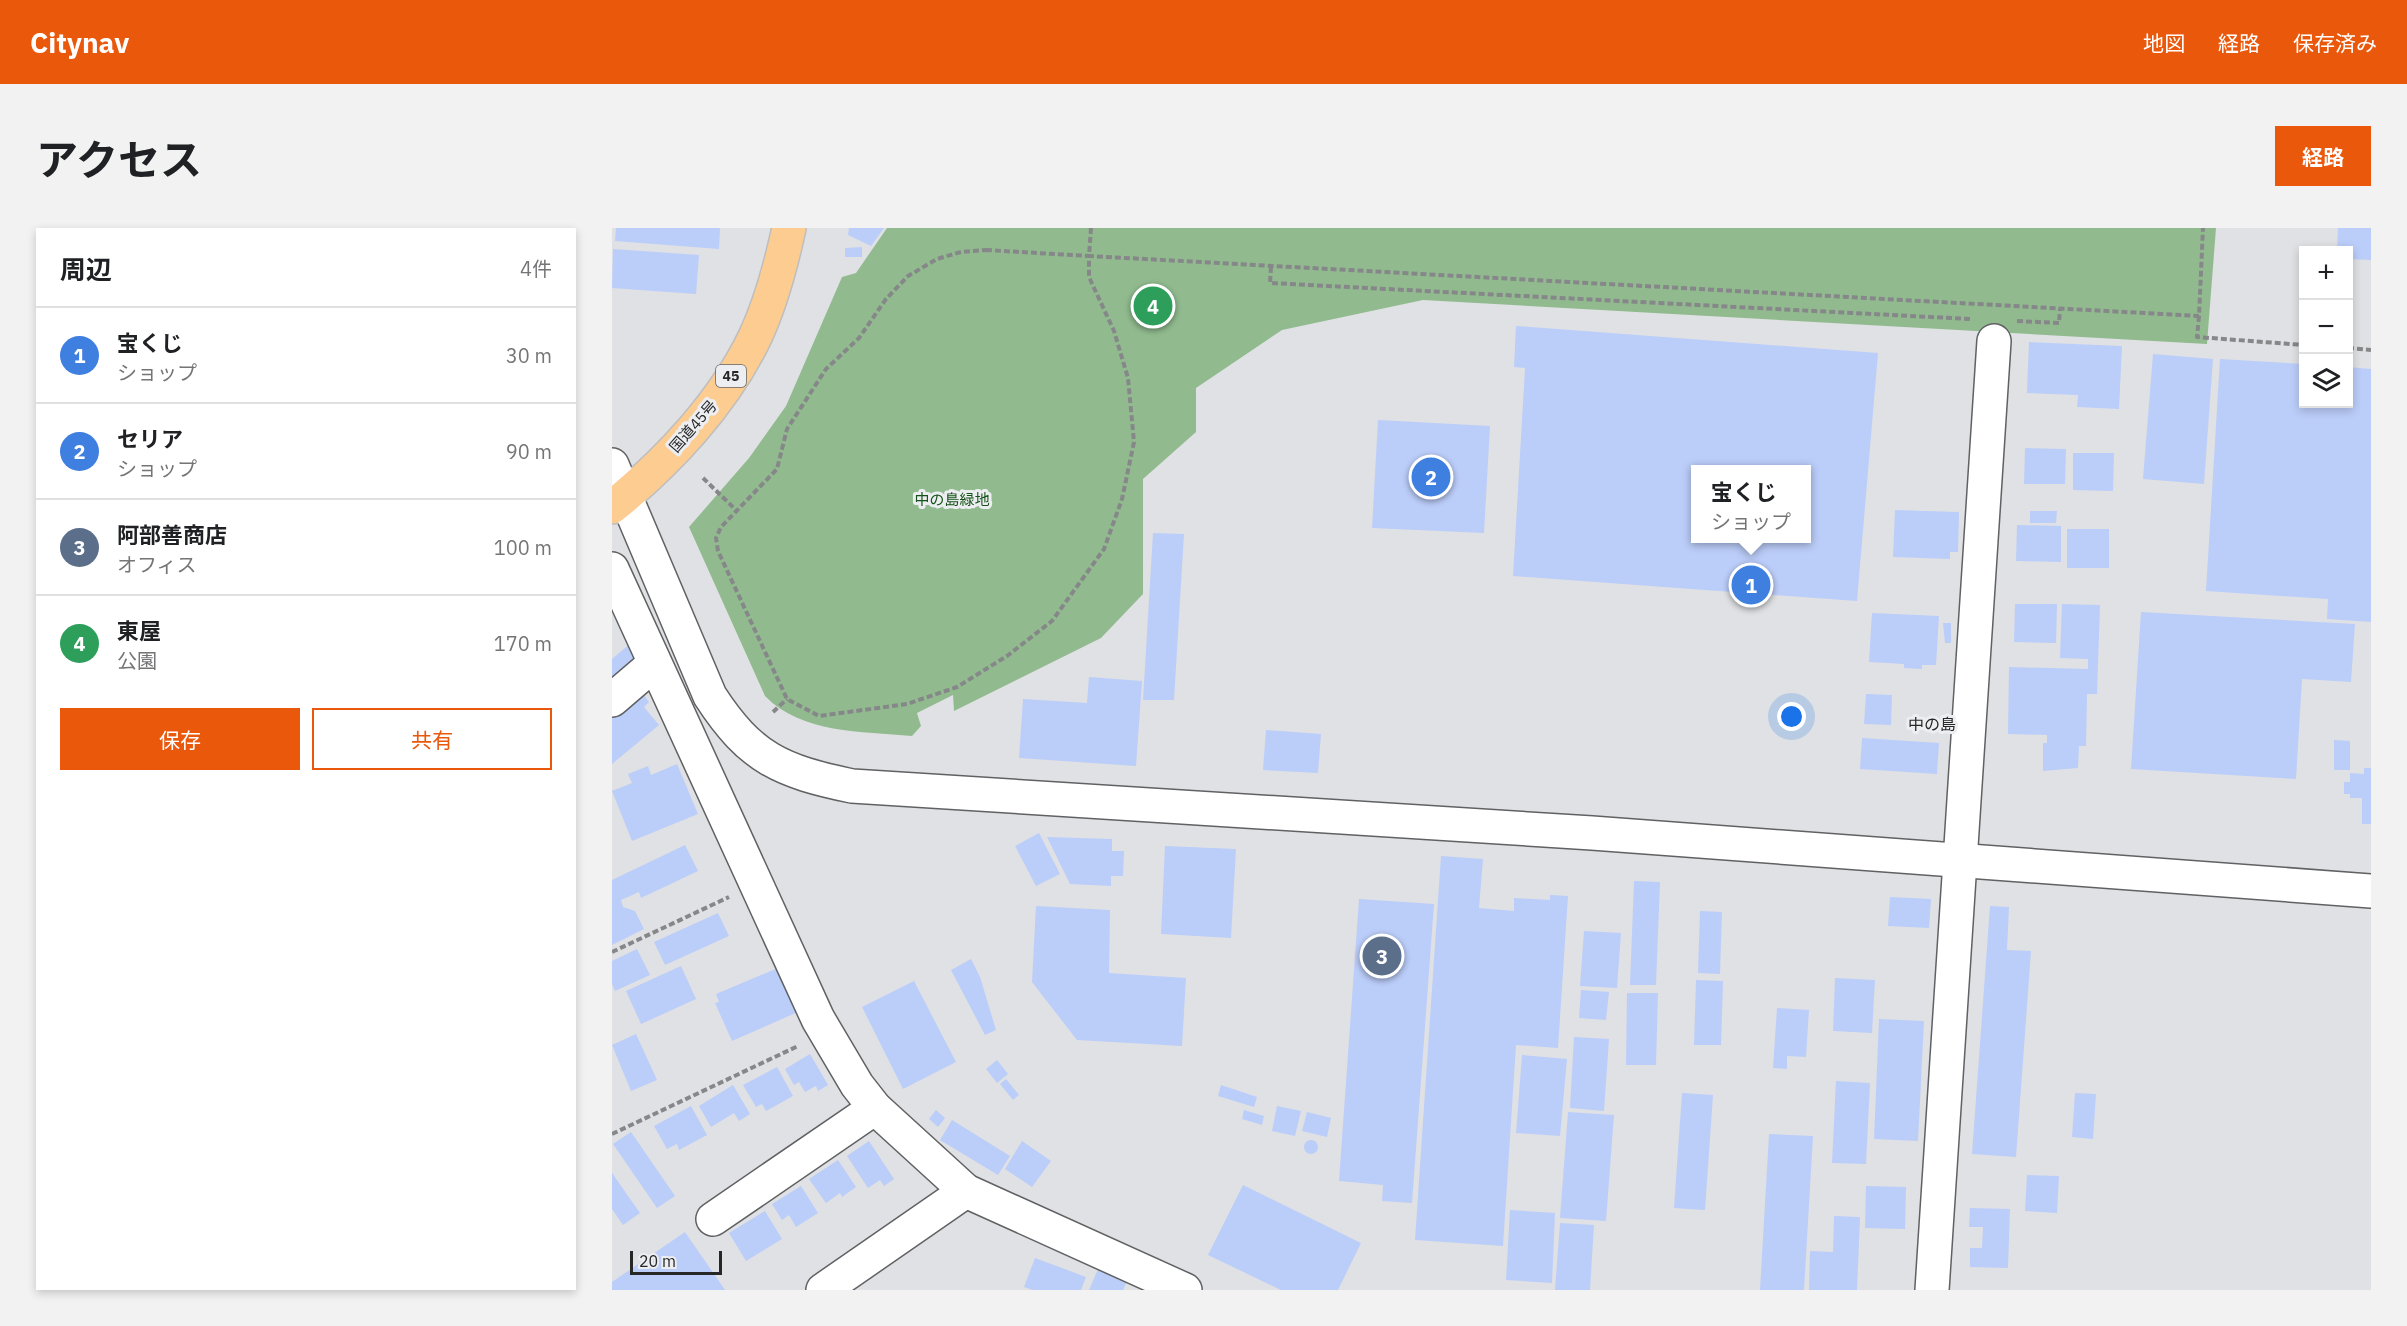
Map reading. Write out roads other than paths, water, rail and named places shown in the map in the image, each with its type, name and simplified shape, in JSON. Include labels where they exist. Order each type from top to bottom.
[{"type":"highway","name":"国道45号","points":[[619,502],[676,448],[720,394],[755,337],[780,269],[789,228]]},
{"type":"street","points":[[1932,1290],[1994,341]]},
{"type":"street","points":[[612,465],[619,502],[710,696],[730,727],[760,754],[786,770],[816,778],[852,786],[1592,833],[2371,891]]},
{"type":"street","points":[[612,569],[826,1033],[857,1085],[875,1108],[966,1191],[1185,1290]]},
{"type":"street","points":[[612,700],[654,664]]},
{"type":"street","points":[[713,1219],[875,1108]]},
{"type":"street","points":[[823,1290],[966,1191]]},
{"type":"place","name":"東屋","points":[[1153,306]]},
{"type":"place","name":"セリア","points":[[1431,477]]},
{"type":"place","name":"宝くじ","points":[[1751,585]]},
{"type":"place","name":"阿部善商店","points":[[1382,956]]},
{"type":"district","name":"中の島","points":[[1932,724]]},
{"type":"park label","name":"中の島緑地","points":[[952,499]]}]
